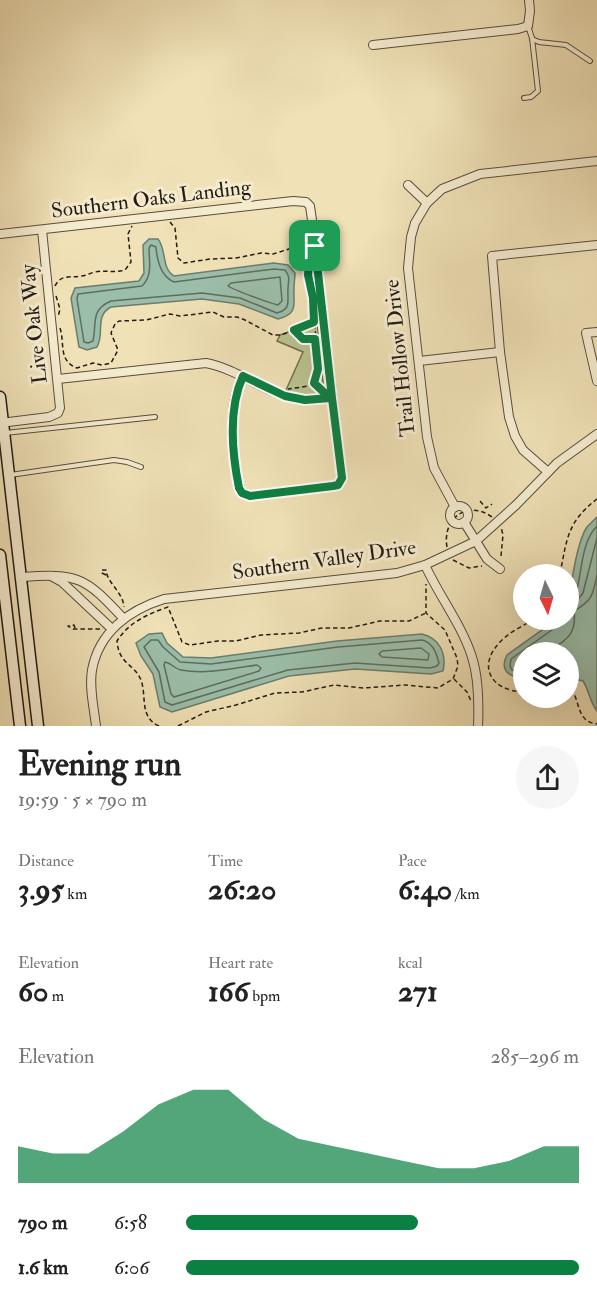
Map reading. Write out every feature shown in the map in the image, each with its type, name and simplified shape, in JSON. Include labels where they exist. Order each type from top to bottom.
[{"type":"main road","points":[[0,397],[38,725],[21,726],[1,580],[0,555]]},
{"type":"main road","points":[[1,580],[22,577]]},
{"type":"street","points":[[373,45],[510,31],[528,26],[529,0]]},
{"type":"street","points":[[408,185],[427,203],[442,189],[480,174],[597,161]]},
{"type":"street","name":"Southern Oaks Landing","points":[[0,234],[281,202],[306,202],[310,206],[315,246]]},
{"type":"street","name":"Trail Hollow Drive","points":[[427,203],[413,230],[408,268],[429,451],[443,488],[455,507]]},
{"type":"street","name":"Live Oak Way","points":[[2,426],[49,417],[57,413],[60,408],[42,230]]},
{"type":"street","points":[[548,472],[523,450],[515,436],[509,417],[500,352],[492,256],[597,245]]},
{"type":"street","points":[[243,376],[237,390],[232,416],[237,479],[242,493],[250,496],[338,485],[342,478],[315,246]]},
{"type":"street","points":[[597,332],[586,333],[597,381]]},
{"type":"street","points":[[418,361],[500,352]]},
{"type":"street","points":[[58,379],[206,363],[219,365],[285,396],[305,400],[331,398]]},
{"type":"street","name":"Southern Valley Drive","points":[[96,726],[92,670],[101,645],[112,629],[125,617],[148,604],[164,599],[379,575],[425,565],[476,541],[576,447],[597,434]]},
{"type":"street","name":"Trail Hollow Drive","points":[[455,507],[463,507],[467,512],[468,518],[464,522],[459,524],[451,520],[450,514],[455,507]]},
{"type":"street","name":"Trail Hollow Drive","points":[[464,522],[487,559],[500,568]]},
{"type":"street","points":[[425,565],[473,658],[478,688],[478,726]]},
{"type":"street","points":[[50,575],[62,582],[112,629]]},
{"type":"street","points":[[22,577],[61,575],[82,581],[125,617]]},
{"type":"lane","points":[[524,98],[531,97],[538,91],[532,38],[528,26]]},
{"type":"lane","points":[[532,38],[539,42],[566,45],[590,61]]},
{"type":"lane","points":[[2,426],[155,417]]},
{"type":"lane","points":[[9,476],[114,460],[141,467]]},
{"type":"path","points":[[166,222],[175,228],[178,258],[184,263],[261,253],[273,254],[289,249],[300,250],[315,246]]},
{"type":"path","points":[[54,289],[59,279],[64,276],[85,276],[99,271],[110,273],[125,270],[131,262],[128,234],[133,226]]},
{"type":"path","points":[[284,388],[304,388],[314,383],[318,369],[313,298],[308,275],[309,262],[300,250]]},
{"type":"path","points":[[55,295],[60,309],[58,321],[62,336],[62,352],[69,364],[77,368],[93,363],[102,365],[111,363],[118,350],[111,333],[119,321],[146,320],[170,314],[180,316],[213,312],[224,317],[237,317],[245,320],[273,335],[286,334],[314,322]]},
{"type":"path","points":[[294,330],[303,339],[315,339]]},
{"type":"path","points":[[310,380],[331,398]]},
{"type":"path","points":[[562,564],[571,527],[585,508],[597,499]]},
{"type":"path","points":[[480,501],[485,508],[484,513]]},
{"type":"path","points":[[485,508],[492,504]]},
{"type":"path","points":[[501,527],[503,535],[501,556]]},
{"type":"path","points":[[453,560],[469,568],[482,566]]},
{"type":"path","points":[[106,575],[122,598],[125,617]]},
{"type":"path","points":[[178,726],[206,712],[275,693],[302,692],[334,685],[363,688],[405,684],[430,689],[438,688],[453,679],[458,666],[455,650],[445,630],[426,613],[426,583]]},
{"type":"path","points":[[117,641],[133,623],[168,607],[182,642],[190,645],[236,641],[322,628],[349,628],[380,621],[409,621],[426,613]]},
{"type":"path","points":[[75,628],[112,629],[120,655],[140,677],[145,712],[152,723],[159,726]]},
{"type":"path","points":[[513,690],[502,689],[494,683],[490,673],[491,656],[496,647],[516,630]]},
{"type":"path","points":[[482,674],[490,673]]},
{"type":"path","points":[[453,679],[467,692],[472,704]]},
{"type":"path","points":[[578,708],[585,720],[597,724]]},
{"type":"path","points":[[149,726],[152,723]]},
{"type":"shaded area","points":[[317,321],[324,392],[305,395],[286,390],[303,352],[277,341],[280,335]]},
{"type":"water","points":[[149,239],[158,239],[161,243],[167,268],[174,276],[274,263],[288,265],[295,273],[294,308],[285,317],[278,319],[239,304],[202,299],[111,307],[101,320],[97,347],[87,350],[79,347],[71,298],[75,288],[139,281],[144,273],[143,245]]},
{"type":"water","points":[[597,517],[597,711],[583,681],[579,680],[579,642],[525,642],[542,630],[579,630],[579,564],[575,564],[579,545],[587,527]]},
{"type":"water","points":[[162,633],[167,643],[183,657],[211,658],[337,641],[422,634],[433,639],[440,647],[444,664],[443,671],[431,674],[355,669],[289,676],[172,712],[160,707],[153,674],[141,656],[136,643],[149,634]]},
{"type":"water","points":[[513,651],[513,676],[505,669],[507,655]]},
{"type":"route","points":[[315,246],[300,250],[309,262],[307,268],[314,304],[314,322],[307,327],[294,330],[303,339],[315,339],[319,360],[314,383],[332,398],[342,478],[338,485],[333,486],[250,496],[242,493],[239,488],[232,416],[237,390],[243,376],[285,396],[305,400],[332,398],[315,246]]}]
